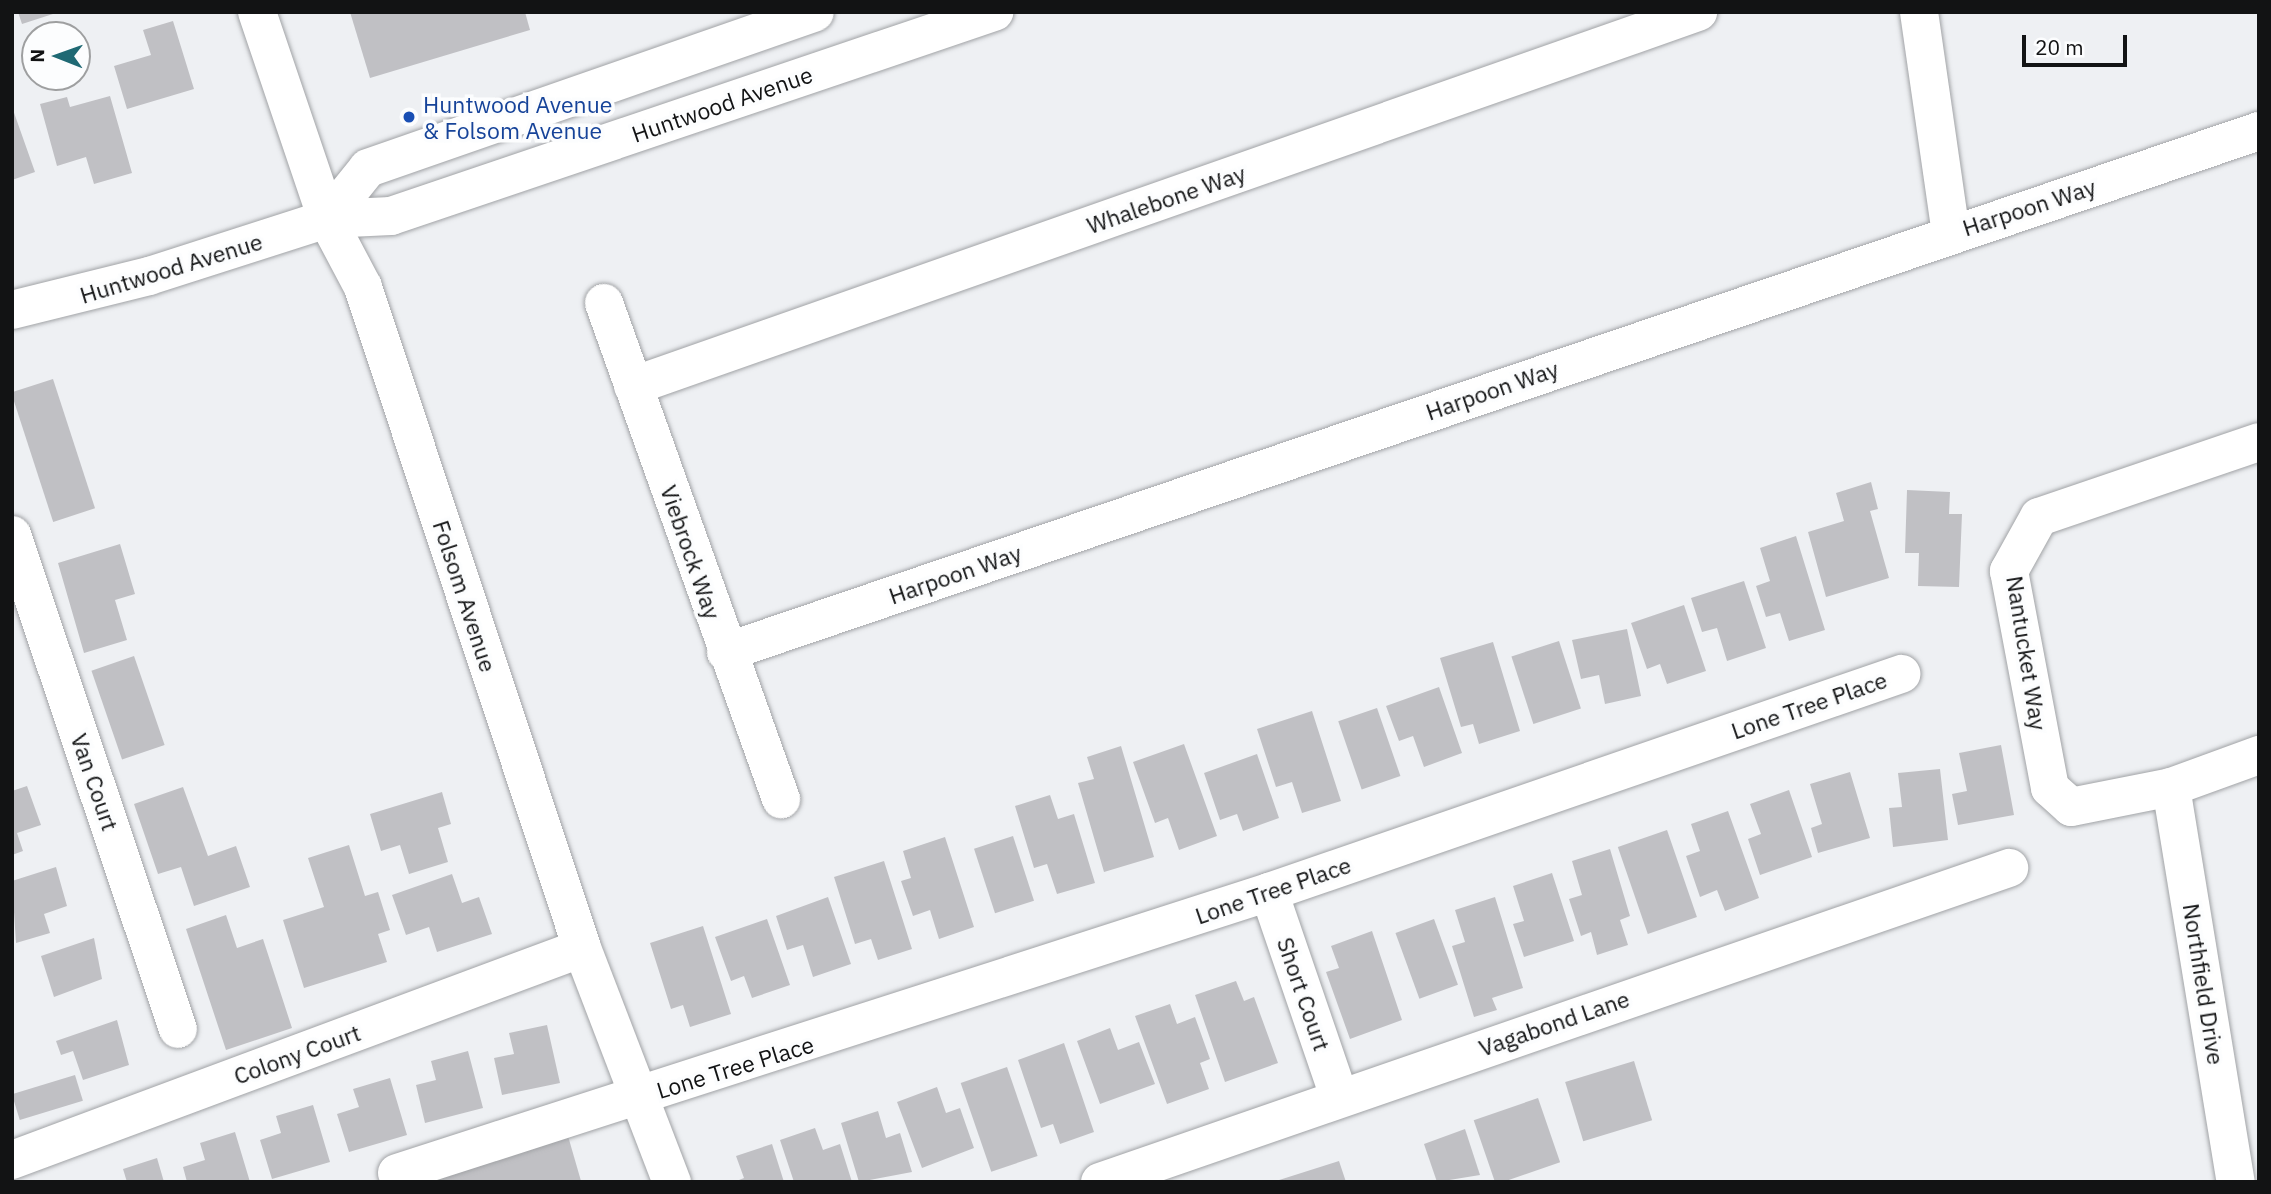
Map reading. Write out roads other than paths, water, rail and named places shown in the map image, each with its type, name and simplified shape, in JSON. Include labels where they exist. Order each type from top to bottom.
[{"type":"street","name":"Folsom Avenue","points":[[257,12],[327,219],[363,287],[582,948],[642,1095],[672,1182]]},
{"type":"street","points":[[327,219],[368,168],[815,12]]},
{"type":"street","name":"Huntwood Avenue","points":[[12,310],[136,280],[327,219],[391,216],[994,12]]},
{"type":"street","name":"Whalebone Way","points":[[633,386],[1698,12]]},
{"type":"street","points":[[1919,12],[1951,233]]},
{"type":"street","name":"Harpoon Way","points":[[726,652],[1951,233],[2259,131]]},
{"type":"street","name":"Viebrock Way","points":[[604,303],[726,652],[781,799]]},
{"type":"street","name":"Nantucket Way","points":[[2171,787],[2071,807],[2050,788],[2009,571],[2039,517],[2259,442]]},
{"type":"street","name":"Van Court","points":[[12,535],[178,1029]]},
{"type":"street","name":"Lone Tree Place","points":[[397,1173],[1269,892],[1901,674]]},
{"type":"street","points":[[2171,787],[2259,755]]},
{"type":"street","name":"Northfield Drive","points":[[2171,787],[2236,1182]]},
{"type":"street","name":"Vagabond Lane","points":[[1100,1182],[1339,1096],[2009,868]]},
{"type":"street","name":"Short Court","points":[[1269,892],[1339,1096]]},
{"type":"street","name":"Colony Court","points":[[12,1160],[582,948]]},
{"type":"place","name":"Huntwood Avenue & Folsom Avenue","points":[[409,117]]}]
